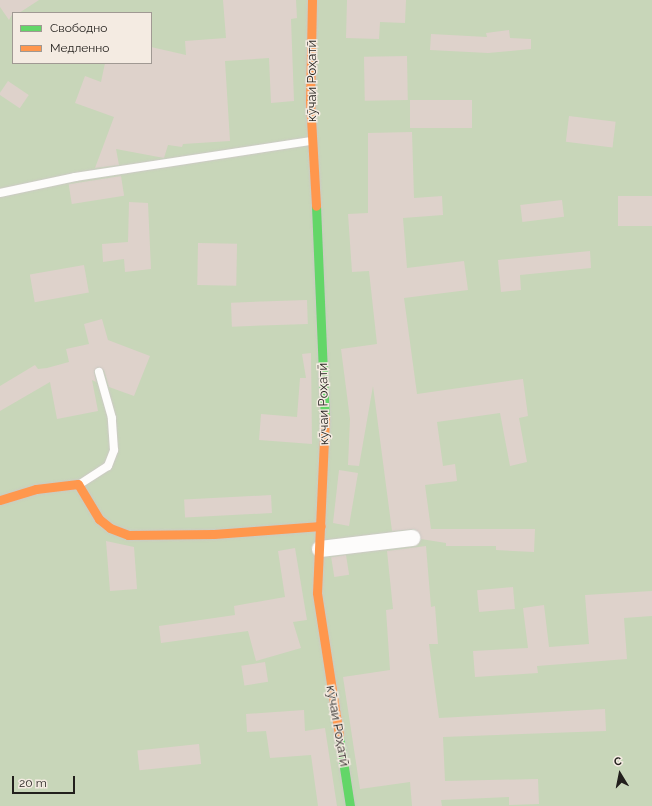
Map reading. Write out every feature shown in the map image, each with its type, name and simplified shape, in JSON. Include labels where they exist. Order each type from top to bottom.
[{"type":"street","name":"кӯчаи Роҳатӣ","points":[[312,0],[313,140],[326,403],[317,593],[321,634],[350,806]]},
{"type":"street","points":[[0,500],[36,489],[78,484],[99,519],[110,528],[128,535],[214,534],[321,526]]},
{"type":"street","points":[[320,549],[412,538]]},
{"type":"lane","points":[[0,193],[75,177],[313,140]]},
{"type":"lane","points":[[78,484],[108,466],[114,450],[112,418],[99,372]]},
{"type":"green space","points":[[0,0],[652,0],[652,806],[0,806]]},
{"type":"building","points":[[0,0],[39,0],[21,12],[12,12],[9,20],[0,7]]},
{"type":"building","points":[[223,0],[296,0],[297,18],[291,19],[294,101],[271,103],[269,58],[225,61],[230,141],[183,144],[182,147],[168,145],[164,158],[116,149],[119,165],[95,168],[114,117],[75,103],[85,76],[101,82],[105,64],[152,64],[152,47],[186,55],[185,41],[226,38]]},
{"type":"building","points":[[347,0],[406,0],[405,23],[380,22],[379,39],[346,38]]},
{"type":"building","points":[[509,30],[510,38],[531,39],[531,49],[488,53],[430,50],[431,34],[487,37],[486,33]]},
{"type":"building","points":[[407,56],[408,100],[365,101],[364,57]]},
{"type":"building","points":[[8,81],[29,95],[20,108],[0,95]]},
{"type":"building","points":[[410,100],[472,100],[472,128],[410,128]]},
{"type":"building","points":[[569,116],[616,122],[612,148],[566,142]]},
{"type":"building","points":[[412,132],[414,198],[442,196],[443,215],[403,218],[407,268],[464,261],[468,290],[404,298],[417,394],[523,379],[528,416],[519,418],[527,462],[510,466],[500,413],[437,422],[443,466],[455,464],[457,481],[425,485],[431,529],[535,529],[534,552],[496,550],[496,546],[446,546],[446,543],[421,539],[415,529],[392,531],[373,386],[359,466],[348,465],[350,419],[341,349],[377,344],[369,271],[352,272],[348,214],[368,213],[368,133]]},
{"type":"building","points":[[121,176],[124,196],[72,204],[69,184]]},
{"type":"building","points":[[618,196],[652,196],[652,226],[618,226]]},
{"type":"building","points":[[562,200],[564,217],[522,222],[520,205]]},
{"type":"building","points":[[129,202],[148,203],[151,269],[125,272],[124,259],[103,262],[102,244],[128,242]]},
{"type":"building","points":[[198,243],[237,244],[236,286],[197,285]]},
{"type":"building","points":[[590,251],[591,268],[520,275],[521,290],[501,292],[498,260]]},
{"type":"building","points":[[84,265],[89,293],[35,302],[30,275]]},
{"type":"building","points":[[307,300],[308,324],[232,327],[231,303]]},
{"type":"building","points":[[102,319],[108,340],[150,356],[134,396],[109,387],[104,370],[98,367],[94,371],[96,382],[92,380],[98,411],[57,419],[50,382],[0,411],[0,386],[35,365],[38,369],[69,362],[66,349],[89,344],[84,324]]},
{"type":"building","points":[[311,353],[312,444],[259,440],[261,414],[297,417],[300,378],[306,378],[302,354]]},
{"type":"building","points":[[339,470],[358,473],[349,526],[333,523]]},
{"type":"building","points":[[271,495],[272,513],[185,518],[184,500]]},
{"type":"building","points":[[106,541],[134,547],[137,589],[110,591]]},
{"type":"building","points":[[426,546],[431,607],[435,606],[438,644],[429,644],[439,718],[605,709],[606,731],[443,737],[445,781],[538,779],[539,804],[509,805],[509,797],[441,800],[442,806],[412,806],[410,782],[360,789],[343,677],[390,670],[386,610],[393,609],[387,551]]},
{"type":"building","points":[[295,548],[307,620],[293,622],[301,648],[256,661],[248,631],[161,643],[159,626],[235,615],[234,606],[285,597],[278,551]]},
{"type":"building","points":[[346,555],[349,575],[334,577],[331,557]]},
{"type":"building","points":[[513,587],[515,609],[479,612],[477,590]]},
{"type":"building","points":[[652,591],[652,616],[624,618],[627,659],[537,666],[538,673],[475,677],[473,651],[528,648],[523,608],[544,605],[549,647],[589,644],[585,595]]},
{"type":"building","points":[[265,662],[268,682],[244,686],[241,666]]},
{"type":"building","points":[[304,710],[305,731],[325,728],[337,806],[318,806],[311,755],[270,758],[266,731],[247,732],[246,714]]},
{"type":"building","points":[[199,744],[201,764],[139,770],[137,750]]},
{"type":"traffic: fast","points":[[316,206],[325,417]]},
{"type":"traffic: fast","points":[[339,735],[350,806]]},
{"type":"traffic: slow","points":[[312,0],[310,101],[316,206]]},
{"type":"traffic: slow","points":[[325,417],[317,593],[339,735]]},
{"type":"traffic: slow","points":[[0,500],[36,489],[78,484],[99,519],[110,528],[128,535],[214,534],[321,526]]}]
